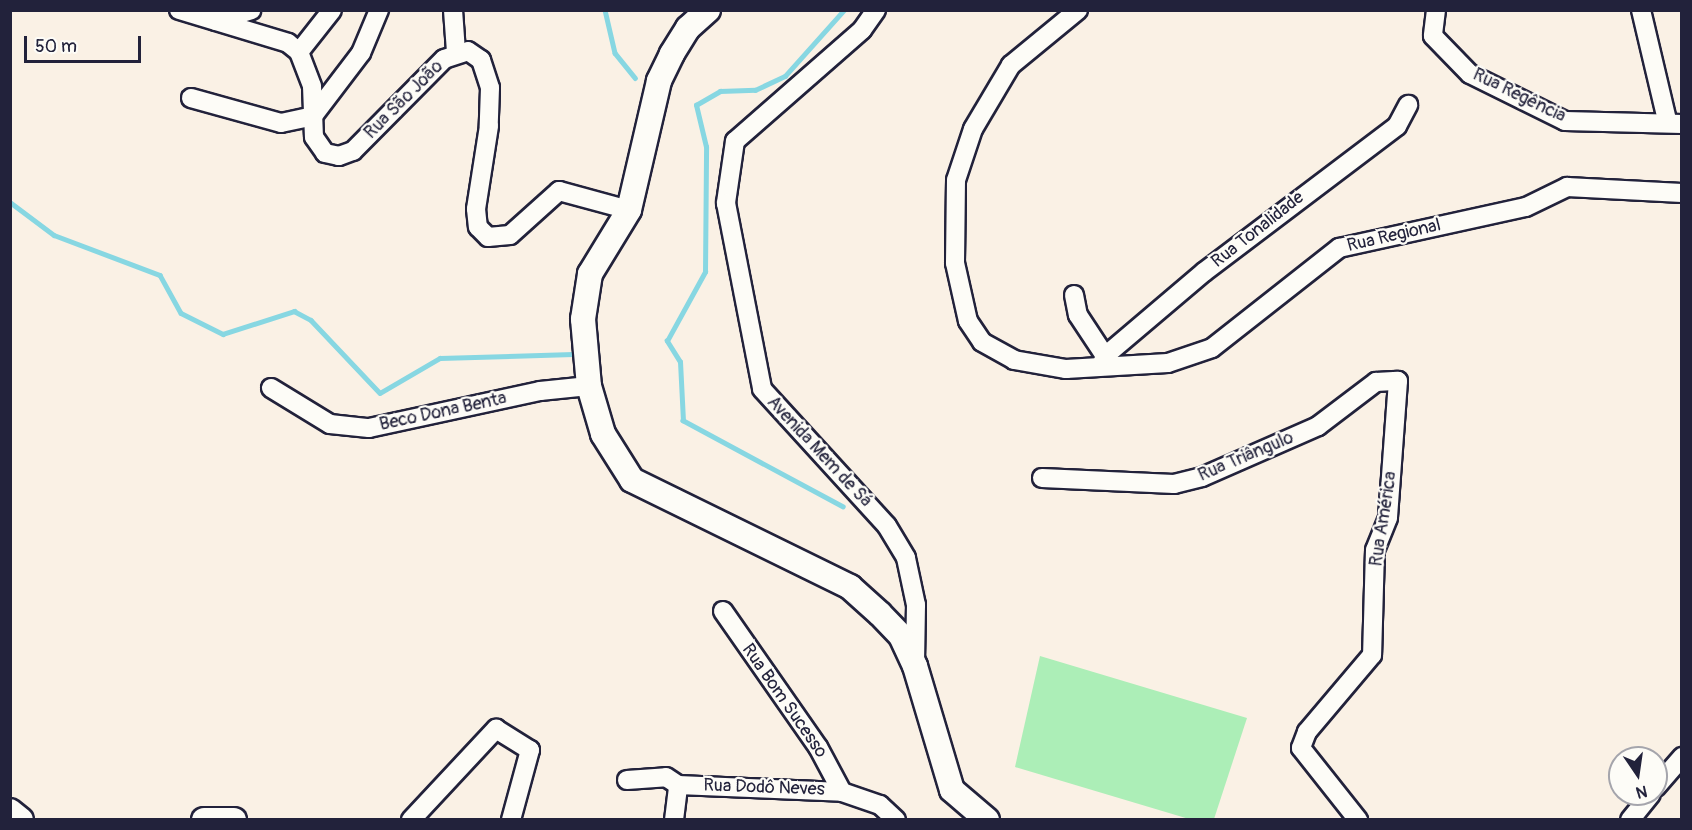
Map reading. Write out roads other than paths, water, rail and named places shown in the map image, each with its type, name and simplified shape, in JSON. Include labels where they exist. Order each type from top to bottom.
[{"type":"street","points":[[179,10],[288,43],[299,52],[332,10]]},
{"type":"street","points":[[216,21],[251,10]]},
{"type":"street","points":[[191,98],[281,123],[313,116],[361,53],[379,10]]},
{"type":"street","points":[[453,10],[456,52]]},
{"type":"street","points":[[708,10],[688,28],[659,81],[628,210],[590,273],[585,293],[589,386],[610,451],[632,480],[850,587],[901,636],[915,666]]},
{"type":"street","name":"Avenida Mem de Sá","points":[[876,10],[862,30],[735,141],[726,203],[762,389],[887,526],[906,558],[916,605],[915,666],[952,790],[987,819]]},
{"type":"street","name":"Rua Regional","points":[[1078,10],[1011,65],[973,129],[956,180],[960,295],[982,342],[1014,360],[1066,369],[1103,362],[1168,363],[1212,348],[1339,248],[1526,207],[1567,187],[1682,193]]},
{"type":"street","name":"Rua Regência","points":[[1436,10],[1433,36],[1470,74],[1565,121],[1674,122]]},
{"type":"street","points":[[1641,10],[1674,122]]},
{"type":"street","name":"Rua São João","points":[[299,52],[308,66],[314,137],[326,153],[353,151],[456,52],[481,60],[490,88],[477,208],[478,227],[488,237],[510,235],[559,191],[628,210]]},
{"type":"street","name":"Rua Tonalidade","points":[[1103,362],[1312,188],[1371,148],[1398,126],[1408,105]]},
{"type":"street","points":[[1074,295],[1078,315],[1103,362]]},
{"type":"street","name":"Rua Triângulo","points":[[1042,478],[1174,484],[1202,477],[1318,426],[1376,382],[1398,381]]},
{"type":"street","name":"Rua América","points":[[1358,819],[1303,756],[1303,742],[1372,655],[1375,550],[1389,507],[1398,381]]},
{"type":"street","name":"Beco Dona Benta","points":[[271,388],[330,424],[369,428],[540,391],[589,386]]},
{"type":"street","name":"Rua Bom Sucesso","points":[[723,611],[818,747],[842,792]]},
{"type":"street","points":[[411,819],[436,797],[496,729],[530,750],[512,819]]},
{"type":"street","points":[[1668,773],[1682,757]]},
{"type":"street","name":"Rua Dodô Neves","points":[[627,780],[666,777],[678,785],[842,792],[880,805],[896,819]]},
{"type":"street","points":[[674,819],[678,785]]},
{"type":"street","points":[[422,819],[436,797]]},
{"type":"street","points":[[1630,819],[1641,806]]},
{"type":"street","points":[[10,811],[21,819]]},
{"type":"street","points":[[204,819],[234,819]]},
{"type":"waterway","points":[[605,10],[615,53],[635,78]]},
{"type":"waterway","points":[[843,507],[683,421],[680,362],[667,341],[705,272],[706,147],[696,105],[720,91],[755,90],[785,76],[844,10]]},
{"type":"waterway","points":[[10,202],[54,235],[160,275],[181,313],[223,334],[294,311],[311,320],[380,393],[440,358],[573,354]]}]
